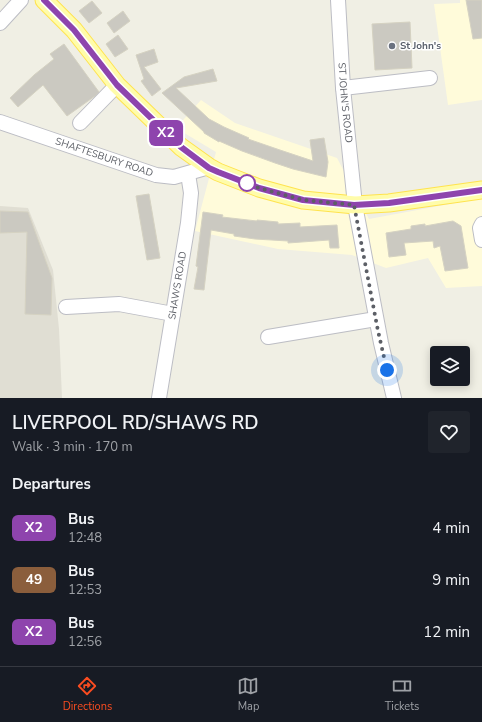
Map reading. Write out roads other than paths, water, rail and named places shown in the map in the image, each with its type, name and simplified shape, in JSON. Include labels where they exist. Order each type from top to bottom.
[{"type":"main road","points":[[44,0],[74,30],[117,85],[181,147],[209,168],[218,172],[259,188],[303,200],[354,205],[389,203],[482,191]]},
{"type":"street","points":[[0,23],[21,0]]},
{"type":"street","name":"ST JOHN'S ROAD","points":[[338,0],[343,88],[354,205],[376,319],[394,398]]},
{"type":"street","points":[[343,88],[430,78]]},
{"type":"street","points":[[80,123],[117,85]]},
{"type":"street","name":"SHAFTESBURY ROAD","points":[[0,122],[156,175],[174,177],[209,168]]},
{"type":"street","name":"SHAWS ROAD","points":[[159,398],[188,223],[191,193],[188,174]]},
{"type":"street","points":[[482,224],[480,228],[482,240]]},
{"type":"street","points":[[66,307],[119,304],[173,314]]},
{"type":"street","points":[[268,337],[376,319]]},
{"type":"place","name":"St John's","points":[[392,46]]}]
